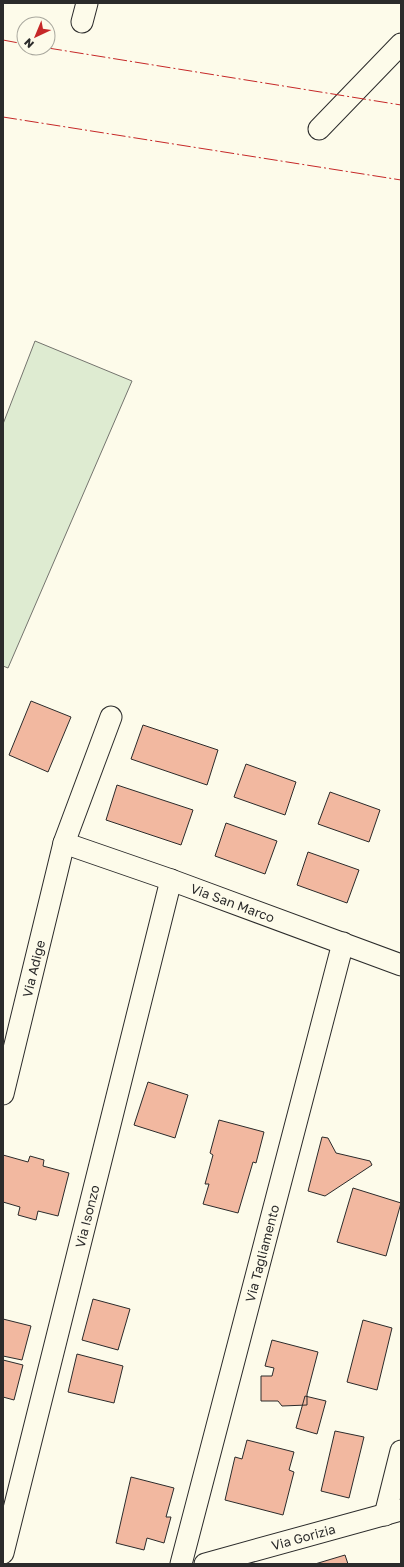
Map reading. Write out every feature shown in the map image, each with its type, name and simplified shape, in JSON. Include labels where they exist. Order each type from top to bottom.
[{"type":"street","points":[[319,128],[401,44]]},
{"type":"street","name":"Via Adige","points":[[3,1094],[64,843],[111,717]]},
{"type":"street","name":"Via San Marco","points":[[64,843],[171,880],[401,964]]},
{"type":"street","name":"Via Isonzo","points":[[3,1553],[171,880]]},
{"type":"street","name":"Via Tagliamento","points":[[181,1564],[343,943]]},
{"type":"street","points":[[393,1512],[401,1451]]},
{"type":"street","name":"Via Gorizia","points":[[205,1564],[269,1555],[393,1512]]},
{"type":"green space","points":[[35,341],[132,381],[8,668],[3,666],[3,424]]},
{"type":"building","points":[[31,701],[71,717],[48,772],[9,755]]},
{"type":"building","points":[[143,725],[218,750],[207,785],[131,759]]},
{"type":"building","points":[[246,764],[296,782],[285,815],[234,797]]},
{"type":"building","points":[[117,785],[193,810],[181,845],[106,820]]},
{"type":"building","points":[[330,792],[380,810],[369,842],[318,824]]},
{"type":"building","points":[[226,823],[277,841],[265,874],[215,856]]},
{"type":"building","points":[[308,852],[359,870],[347,903],[297,885]]},
{"type":"building","points":[[148,1082],[188,1095],[175,1138],[134,1125]]},
{"type":"building","points":[[219,1120],[264,1132],[256,1163],[253,1162],[238,1213],[203,1204],[209,1184],[205,1184],[213,1155],[210,1153]]},
{"type":"building","points":[[322,1137],[328,1138],[336,1153],[370,1161],[372,1165],[325,1196],[308,1191]]},
{"type":"building","points":[[3,1155],[28,1162],[30,1156],[44,1160],[43,1166],[69,1173],[58,1216],[38,1211],[36,1220],[18,1215],[20,1207],[3,1202]]},
{"type":"building","points":[[353,1188],[401,1203],[386,1256],[337,1242]]},
{"type":"building","points":[[93,1299],[130,1309],[118,1350],[82,1340]]},
{"type":"building","points":[[3,1319],[31,1326],[22,1360],[3,1356]]},
{"type":"building","points":[[363,1320],[392,1328],[377,1390],[347,1382]]},
{"type":"building","points":[[272,1340],[318,1352],[307,1394],[307,1405],[282,1406],[278,1401],[261,1401],[261,1376],[272,1376],[274,1368],[265,1366]]},
{"type":"building","points":[[77,1354],[123,1366],[114,1403],[68,1392]]},
{"type":"building","points":[[3,1360],[23,1365],[14,1400],[3,1397]]},
{"type":"building","points":[[305,1396],[326,1401],[317,1434],[296,1428]]},
{"type":"building","points":[[335,1431],[364,1437],[349,1498],[321,1491]]},
{"type":"building","points":[[247,1440],[294,1452],[289,1470],[294,1472],[283,1515],[225,1500],[235,1457],[242,1459]]},
{"type":"building","points":[[131,1477],[174,1488],[166,1517],[171,1517],[164,1543],[147,1538],[144,1550],[116,1543]]},
{"type":"building","points":[[345,1555],[348,1564],[315,1564]]},
{"type":"power","points":[[3,40],[16,42]]},
{"type":"power","points":[[56,49],[401,105]]},
{"type":"power","points":[[3,117],[401,180]]}]
